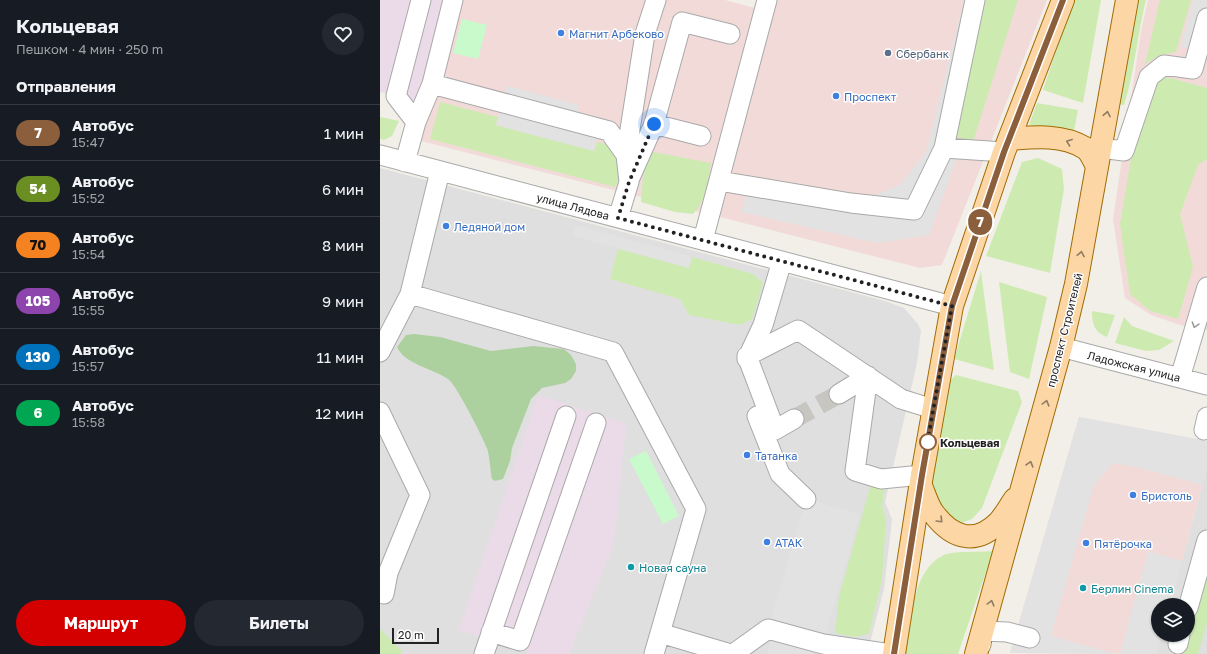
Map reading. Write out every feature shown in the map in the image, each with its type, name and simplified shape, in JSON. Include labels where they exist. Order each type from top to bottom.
[{"type":"main road","points":[[893,654],[933,409],[952,306],[1007,145],[1063,0]]},
{"type":"main road","name":"проспект Строителей","points":[[977,654],[1061,347],[1076,284],[1127,0]]},
{"type":"main road","points":[[1007,145],[1038,136],[1061,139],[1086,148],[1099,157]]},
{"type":"main road","points":[[921,481],[934,514],[946,526],[964,537],[979,537],[999,522],[1023,488]]},
{"type":"street","points":[[416,122],[396,96],[421,0]]},
{"type":"street","points":[[405,162],[416,122],[432,84],[453,0]]},
{"type":"street","points":[[629,182],[626,155],[645,34],[656,0]]},
{"type":"street","points":[[703,240],[767,0]]},
{"type":"street","points":[[719,181],[852,203],[914,210],[944,148],[975,0]]},
{"type":"street","points":[[1099,157],[1124,151],[1149,77],[1164,65],[1193,69],[1207,18]]},
{"type":"street","points":[[618,218],[629,182],[654,124],[682,22],[730,34]]},
{"type":"street","points":[[432,84],[609,132],[626,155]]},
{"type":"street","points":[[654,124],[701,136]]},
{"type":"street","points":[[944,148],[1007,145]]},
{"type":"street","name":"улица Лядова","points":[[380,155],[952,306]]},
{"type":"street","points":[[380,352],[410,294],[440,171]]},
{"type":"street","points":[[782,261],[763,325],[747,356],[742,377],[780,474],[806,498]]},
{"type":"street","points":[[1180,378],[1207,287]]},
{"type":"street","points":[[410,294],[613,352],[696,509],[654,654]]},
{"type":"street","points":[[747,356],[798,330],[901,399],[933,409]]},
{"type":"street","name":"Ладожская улица","points":[[1061,347],[1207,385]]},
{"type":"street","points":[[747,356],[775,430],[794,419]]},
{"type":"street","points":[[839,394],[868,376]]},
{"type":"street","points":[[868,376],[855,471],[881,479],[921,481]]},
{"type":"street","points":[[380,412],[420,495],[388,573],[384,594]]},
{"type":"street","points":[[484,654],[566,416]]},
{"type":"street","points":[[491,632],[520,641],[596,423]]},
{"type":"street","points":[[1191,598],[1207,540]]},
{"type":"street","points":[[660,633],[732,654],[768,629],[823,644],[893,654]]},
{"type":"street","points":[[983,631],[1007,632],[1030,638]]},
{"type":"shaded area","points":[[380,0],[447,0],[421,102],[380,92]]},
{"type":"shaded area","points":[[458,0],[725,0],[755,8],[757,0],[1047,0],[942,265],[920,268],[421,141]]},
{"type":"shaded area","points":[[964,0],[983,0],[950,129],[956,160],[929,235],[877,243],[741,212],[751,177],[872,197],[901,184],[926,152]]},
{"type":"shaded area","points":[[1148,0],[1207,0],[1207,330],[1180,325],[1151,315],[1125,298],[1113,219],[1141,31]]},
{"type":"shaded area","points":[[1193,0],[1207,0],[1194,50],[1181,47]]},
{"type":"shaded area","points":[[507,86],[579,105],[576,119],[600,126],[594,151],[496,125]]},
{"type":"shaded area","points":[[380,168],[885,301],[904,308],[918,324],[921,331],[917,363],[885,502],[892,519],[884,589],[867,654],[380,654]]},
{"type":"shaded area","points":[[576,225],[692,257],[689,268],[573,236]]},
{"type":"shaded area","points":[[538,395],[626,424],[614,544],[569,654],[533,654],[459,630]]},
{"type":"shaded area","points":[[1079,417],[1207,441],[1207,468],[1172,598],[1151,598],[1151,642],[1159,642],[1156,654],[1010,653]]},
{"type":"shaded area","points":[[1079,417],[1207,441],[1207,468],[1203,485],[1140,468],[1113,463],[1094,485],[1051,636],[1116,654],[1010,653]]},
{"type":"shaded area","points":[[1207,468],[1207,654],[1156,654],[1159,642],[1195,642],[1195,598],[1172,598]]},
{"type":"shaded area","points":[[806,499],[860,514],[823,644],[768,629]]},
{"type":"shaded area","points":[[1148,551],[1182,561],[1172,598],[1151,598],[1151,642],[1159,642],[1156,654],[1120,654]]},
{"type":"shaded area","points":[[772,635],[814,646],[812,654],[767,654]]},
{"type":"green space","points":[[986,0],[1018,0],[973,142],[956,137],[953,129]]},
{"type":"green space","points":[[1073,0],[1101,0],[1083,103],[1043,90]]},
{"type":"green space","points":[[1135,0],[1146,0],[1131,79],[1124,105],[1117,104]]},
{"type":"green space","points":[[1160,0],[1191,0],[1176,52],[1160,55],[1145,64]]},
{"type":"green space","points":[[462,19],[487,25],[478,59],[453,53]]},
{"type":"green space","points":[[1162,78],[1171,78],[1207,88],[1207,159],[1198,165],[1180,214],[1193,267],[1178,319],[1150,311],[1130,294],[1120,224],[1133,147],[1153,81]]},
{"type":"green space","points":[[440,102],[498,117],[496,125],[594,151],[597,142],[611,145],[619,155],[618,181],[615,187],[430,139]]},
{"type":"green space","points":[[1037,103],[1078,110],[1073,136],[1029,125]]},
{"type":"green space","points":[[380,117],[399,121],[392,136],[384,140],[380,139]]},
{"type":"green space","points":[[648,151],[711,163],[704,197],[693,214],[675,212],[641,202],[644,165]]},
{"type":"green space","points":[[1038,158],[1062,169],[1064,189],[1050,273],[986,256],[1022,162]]},
{"type":"green space","points":[[618,249],[689,268],[692,257],[753,274],[763,283],[752,319],[740,325],[689,315],[680,299],[610,279]]},
{"type":"green space","points":[[981,271],[994,370],[954,359]]},
{"type":"green space","points":[[999,282],[1047,297],[1029,379],[1010,372]]},
{"type":"green space","points":[[1092,311],[1115,315],[1107,337],[1099,333],[1095,327]]},
{"type":"green space","points":[[1124,317],[1132,326],[1174,341],[1159,350],[1146,351],[1115,343]]},
{"type":"green space","points":[[414,334],[440,337],[491,351],[533,346],[564,349],[571,355],[576,364],[576,371],[571,379],[565,383],[542,388],[531,399],[512,448],[510,461],[503,479],[495,481],[492,479],[487,448],[469,412],[452,383],[442,375],[420,366],[406,358],[397,347],[406,335]]},
{"type":"green space","points":[[956,375],[1018,391],[1022,402],[982,508],[972,519],[956,525],[935,501],[931,481],[945,385]]},
{"type":"green space","points":[[646,451],[679,516],[663,524],[629,459]]},
{"type":"green space","points":[[871,484],[885,487],[882,505],[886,520],[882,580],[869,634],[854,637],[835,633],[839,596]]},
{"type":"green space","points":[[993,551],[958,654],[904,654],[914,598],[925,572],[933,562],[948,554]]},
{"type":"green space","points":[[1207,563],[1207,623],[1198,654],[1182,654],[1185,642],[1195,642],[1195,607]]},
{"type":"green space","points":[[380,629],[403,652],[399,654],[380,654]]},
{"type":"tunnel","points":[[794,419],[839,394]]},
{"type":"bus line","name":"7","points":[[894,654],[906,588],[933,409],[952,306],[1004,152],[1063,0]]},
{"type":"place","name":"Магнит Арбеково","points":[[561,33]]},
{"type":"place","name":"Сбербанк","points":[[888,53]]},
{"type":"place","name":"Проспект","points":[[836,96]]},
{"type":"place","name":"Ледяной дом","points":[[446,226]]},
{"type":"place","name":"Кольцевая","points":[[928,442]]},
{"type":"place","name":"Татанка","points":[[747,455]]},
{"type":"place","name":"Бристоль","points":[[1133,495]]},
{"type":"place","name":"АТАК","points":[[767,542]]},
{"type":"place","name":"Пятёрочка","points":[[1086,543]]},
{"type":"place","name":"Новая сауна","points":[[631,567]]},
{"type":"place","name":"Берлин Cinema","points":[[1083,588]]},
{"type":"route","points":[[654,124],[629,182],[618,218],[952,306],[927,444],[928,442]]}]
